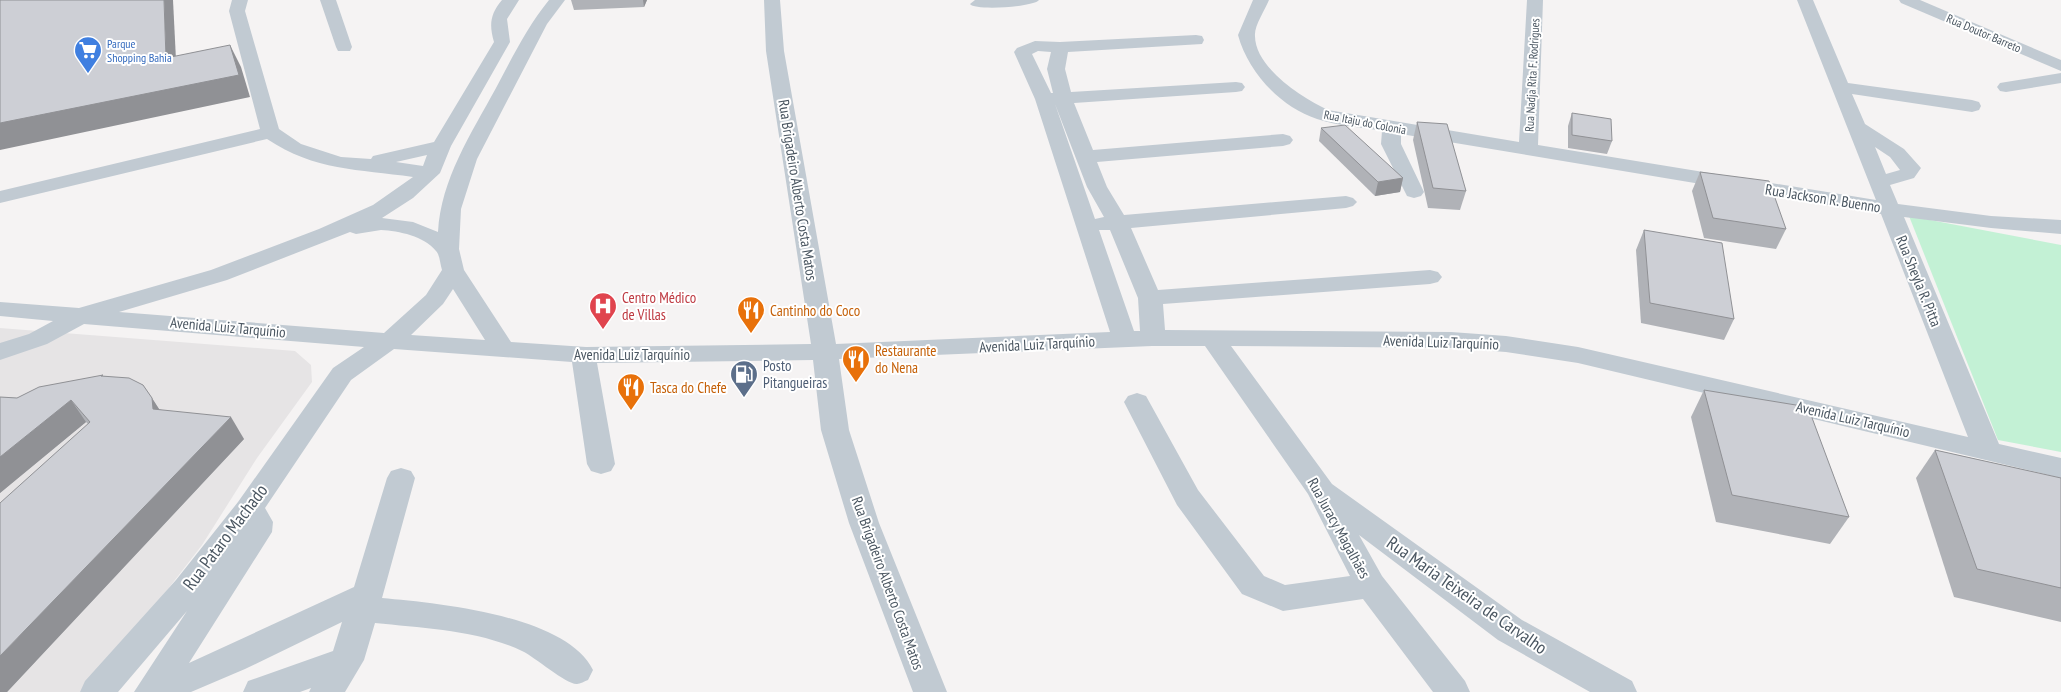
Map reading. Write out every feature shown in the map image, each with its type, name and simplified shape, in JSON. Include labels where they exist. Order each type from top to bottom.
[{"type":"street","points":[[240,0],[237,11],[270,132],[294,148],[339,163],[366,164],[430,173]]},
{"type":"street","points":[[328,0],[344,47]]},
{"type":"street","points":[[0,352],[38,339],[82,314],[219,275],[327,234],[381,210],[406,194],[430,173],[441,146],[502,42],[497,23],[501,13],[512,0]]},
{"type":"street","points":[[450,259],[450,209],[467,159],[539,23],[557,0]]},
{"type":"street","name":"Rua Brigadeiro Alberto Costa Matos","points":[[772,0],[774,51],[825,352],[835,430],[864,524],[930,692]]},
{"type":"street","points":[[978,4],[1031,0]]},
{"type":"street","name":"Rua Itaju do Colonia","points":[[1261,0],[1246,36],[1252,54],[1267,74],[1294,99],[1315,111],[1346,120],[1528,149]]},
{"type":"street","name":"Rua Nadja Rita F. Rodrigues","points":[[1528,149],[1532,0]]},
{"type":"street","name":"Rua Sheyla R. Pitta","points":[[1805,0],[1839,88],[1988,451]]},
{"type":"street","name":"Rua Doutor Barreto","points":[[1908,0],[2061,66]]},
{"type":"street","points":[[497,23],[509,27],[539,23]]},
{"type":"street","points":[[1152,338],[1153,318],[1150,298],[1118,223],[1097,187],[1085,157],[1054,99],[1022,52],[1035,46],[1060,47],[1196,40]]},
{"type":"street","points":[[1060,47],[1054,99],[1074,190],[1125,340]]},
{"type":"street","points":[[2006,87],[2061,78]]},
{"type":"street","points":[[1054,99],[1236,87]]},
{"type":"street","points":[[1839,88],[1972,106]]},
{"type":"street","points":[[1856,127],[1897,153],[1911,168],[1907,174],[1878,182]]},
{"type":"street","points":[[1392,128],[1391,144],[1414,192]]},
{"type":"street","points":[[0,197],[270,132]]},
{"type":"street","points":[[1085,157],[1284,140]]},
{"type":"street","points":[[366,164],[441,146]]},
{"type":"street","name":"Rua Jackson R. Buenno","points":[[1528,149],[1889,208],[1991,222],[2061,227]]},
{"type":"street","points":[[1074,190],[1097,187]]},
{"type":"street","points":[[1086,225],[1346,202]]},
{"type":"street","points":[[327,234],[369,224],[406,226],[434,237],[450,259],[503,349]]},
{"type":"street","name":"Rua Pataro Machado","points":[[97,692],[187,589],[248,510],[342,374],[391,340],[435,299],[450,259]]},
{"type":"street","points":[[1102,273],[1140,273]]},
{"type":"street","points":[[182,323],[186,309],[195,295],[219,275]]},
{"type":"street","points":[[1150,298],[1430,277]]},
{"type":"street","name":"Avenida Luiz Tarquínio","points":[[0,309],[82,314],[336,337],[586,355],[825,352],[1152,338],[1451,340],[1506,344],[1578,355],[2061,468]]},
{"type":"street","points":[[342,374],[336,337],[420,314]]},
{"type":"street","name":"Rua Juracy Magalhães","points":[[1212,338],[1320,489],[1371,586],[1453,692]]},
{"type":"street","points":[[586,355],[584,365],[601,464]]},
{"type":"street","points":[[1137,402],[1187,496],[1253,585],[1282,598],[1371,586]]},
{"type":"street","points":[[326,692],[347,660],[401,478]]},
{"type":"street","name":"Rua Maria Teixeira de Carvalho","points":[[1320,489],[1441,581],[1510,630],[1620,692]]},
{"type":"street","points":[[151,692],[258,532],[257,516],[248,510]]},
{"type":"street","points":[[151,692],[217,667],[365,602],[509,632],[551,650],[576,670]]},
{"type":"street","points":[[177,652],[196,665],[217,667]]},
{"type":"street","points":[[260,692],[347,660]]},
{"type":"shaded area","points":[[0,328],[295,351],[311,365],[312,382],[257,458],[202,545],[117,655],[81,692],[0,692]]},
{"type":"green space","points":[[1909,216],[2061,245],[2061,452],[1998,440]]},
{"type":"building","name":"Parque Shopping Bahia","points":[[0,0],[164,0],[166,58],[230,45],[239,75],[0,123]]},
{"type":"building","points":[[1572,113],[1611,119],[1612,141],[1572,135]]},
{"type":"building","points":[[1417,122],[1447,124],[1466,191],[1433,188]]},
{"type":"building","points":[[1345,125],[1403,178],[1378,182],[1321,128]]},
{"type":"building","points":[[1700,172],[1769,181],[1786,229],[1713,218]]},
{"type":"building","points":[[1644,230],[1722,243],[1734,319],[1650,303]]},
{"type":"building","points":[[103,375],[101,376],[129,378],[143,385],[152,398],[153,409],[231,417],[0,656],[0,503],[90,422],[71,400],[0,457],[0,397],[17,398],[39,387]]},
{"type":"building","points":[[1704,390],[1808,407],[1849,517],[1732,495]]},
{"type":"building","points":[[1935,450],[2061,478],[2061,588],[1977,569]]},
{"type":"place","name":"Parque Shopping Bahia","points":[[88,74]]},
{"type":"place","name":"Centro Médico de Villas","points":[[603,330]]},
{"type":"place","name":"Cantinho do Coco","points":[[751,334]]},
{"type":"place","name":"Restaurante do Nena","points":[[856,383]]},
{"type":"place","name":"Posto Pitangueiras","points":[[744,398]]},
{"type":"place","name":"Tasca do Chefe","points":[[631,411]]}]
